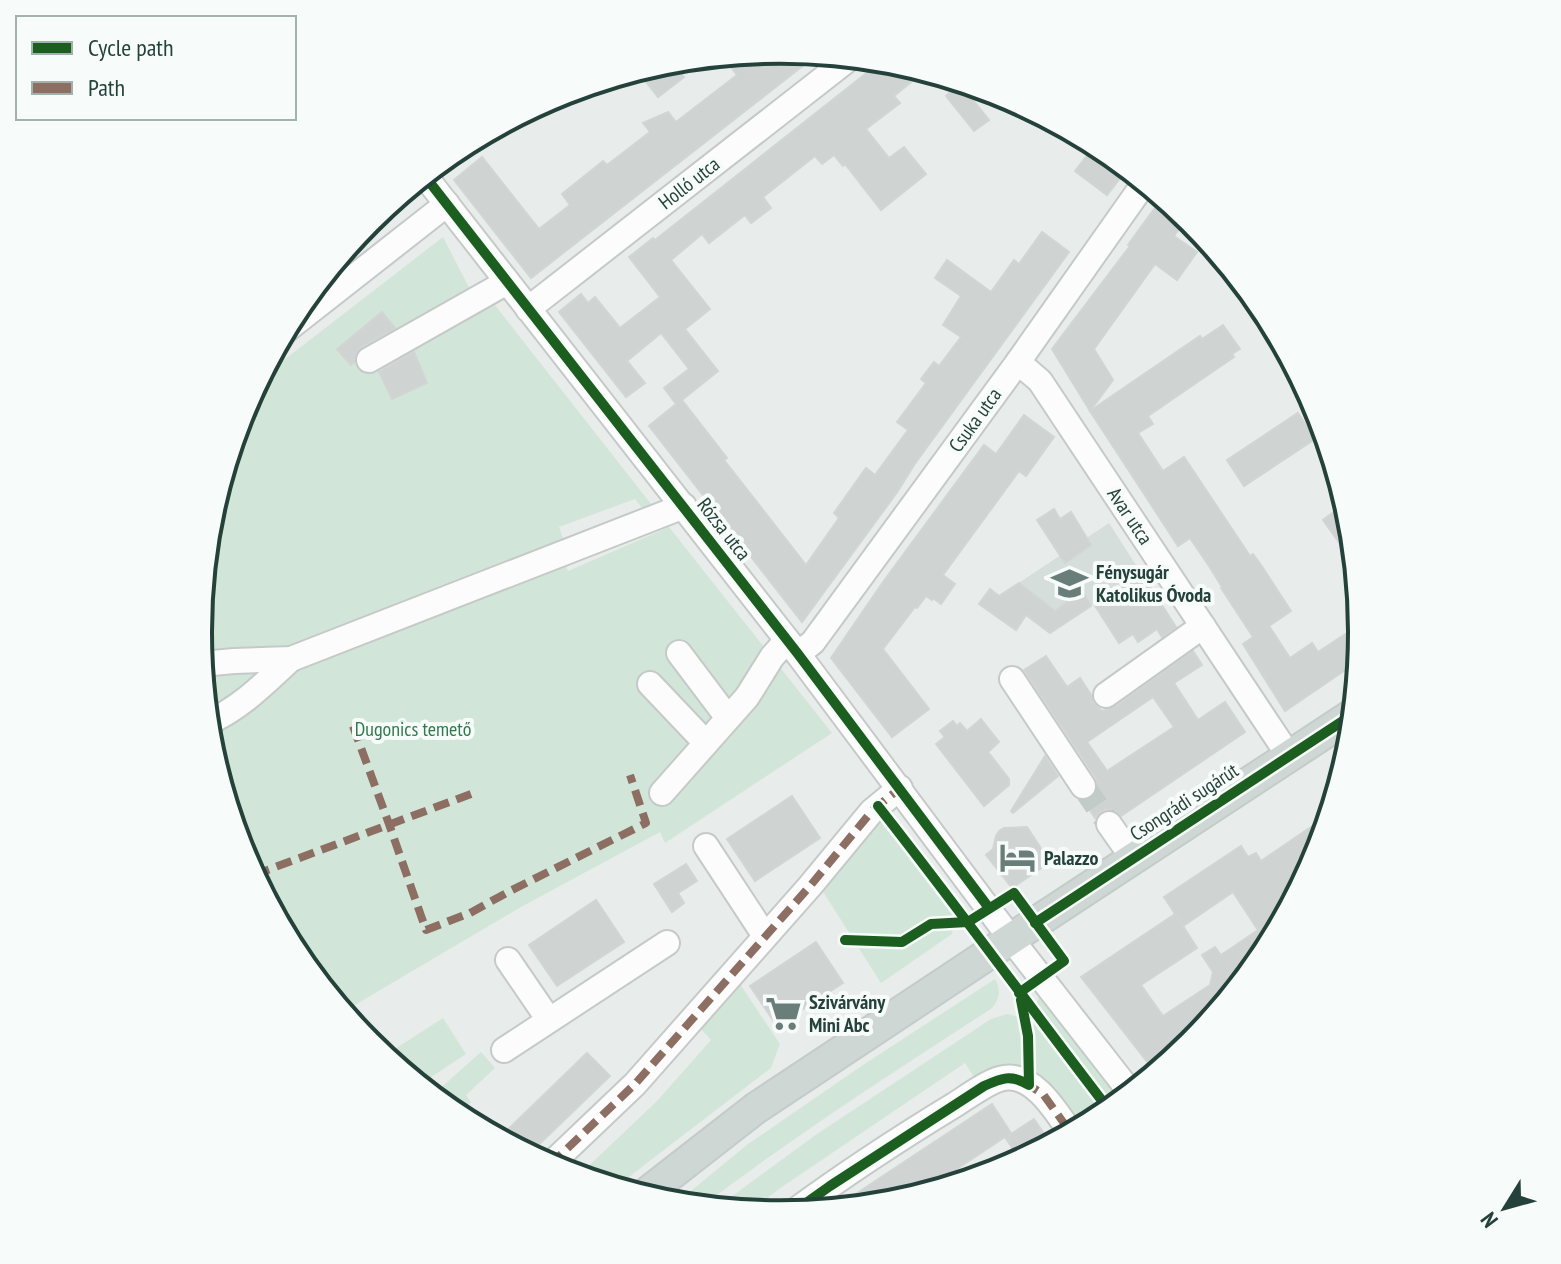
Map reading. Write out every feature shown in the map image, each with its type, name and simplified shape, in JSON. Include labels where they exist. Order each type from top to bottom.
[{"type":"main road","name":"Csongrádi sugárút","points":[[656,1186],[756,1108],[1341,722]]},
{"type":"street","name":"Holló utca","points":[[528,309],[838,67]]},
{"type":"street","name":"Rózsa utca","points":[[431,184],[793,647],[1011,939],[1124,1084]]},
{"type":"street","name":"Csuka utca","points":[[662,793],[747,697],[772,657],[813,642],[1138,191]]},
{"type":"street","points":[[313,309],[447,204]]},
{"type":"street","points":[[369,360],[507,282]]},
{"type":"street","name":"Avar utca","points":[[1018,362],[1040,381],[1289,756]]},
{"type":"street","points":[[214,663],[291,659],[684,506]]},
{"type":"street","points":[[1106,695],[1203,626]]},
{"type":"street","points":[[679,653],[728,718]]},
{"type":"street","points":[[219,718],[253,695],[291,659]]},
{"type":"street","points":[[1012,679],[1083,786]]},
{"type":"street","points":[[650,684],[706,743]]},
{"type":"street","points":[[560,1156],[642,1076],[872,811],[900,788]]},
{"type":"street","points":[[1109,824],[1133,858]]},
{"type":"street","points":[[706,846],[765,936]]},
{"type":"street","points":[[504,1050],[667,943]]},
{"type":"street","points":[[508,960],[549,1020]]},
{"type":"street","points":[[811,1199],[984,1086],[1004,1077],[1022,1081],[1043,1094],[1064,1124]]},
{"type":"shaded area","name":"Fénysugár Katolikus Óvoda","points":[[1109,523],[1141,573],[1049,633],[999,596]]},
{"type":"green space","name":"Dugonics temető","points":[[443,237],[478,305],[491,300],[655,509],[645,512],[635,499],[559,527],[566,546],[560,549],[568,571],[669,527],[832,733],[665,843],[660,832],[521,907],[353,1006],[308,948],[271,883],[232,779],[217,706],[212,632],[223,521],[243,449],[281,362]]},
{"type":"green space","points":[[883,816],[956,913],[952,934],[881,983],[820,887]]},
{"type":"green space","points":[[995,979],[999,994],[991,1009],[808,1130],[715,1196],[689,1192],[748,1144]]},
{"type":"green space","points":[[738,981],[780,1044],[771,1068],[627,1179],[588,1166],[657,1101],[711,1040],[699,1027]]},
{"type":"green space","points":[[1040,993],[1116,1090],[1071,1120],[1052,1092],[1027,1070],[1007,1067],[974,1077],[965,1063],[765,1200],[730,1198],[814,1136],[991,1019],[1007,1014],[1025,1018],[1035,1008]]},
{"type":"green space","points":[[443,1018],[466,1054],[429,1078],[395,1049]]},
{"type":"green space","points":[[481,1052],[495,1068],[466,1095],[471,1102],[467,1105],[441,1087]]},
{"type":"building","points":[[804,65],[531,278],[454,180],[482,157],[539,229],[570,205],[562,194],[603,161],[607,165],[650,132],[643,123],[668,112],[676,122],[737,75],[731,67]]},
{"type":"building","points":[[869,71],[914,80],[894,96],[900,103],[866,129],[889,158],[904,147],[926,174],[881,210],[845,164],[843,166],[834,155],[822,164],[815,156],[763,197],[771,208],[751,223],[745,215],[709,243],[702,234],[671,260],[710,309],[685,329],[718,371],[682,400],[727,458],[724,460],[806,565],[839,518],[834,513],[866,468],[875,475],[908,430],[897,422],[926,383],[921,379],[934,362],[939,366],[961,337],[943,325],[961,296],[935,278],[947,260],[991,292],[1014,260],[1019,264],[1042,232],[1069,252],[802,622],[649,426],[676,404],[664,388],[689,369],[661,333],[627,361],[645,383],[626,397],[559,312],[581,294],[588,303],[595,297],[620,328],[660,297],[629,257],[653,238],[655,240]]},
{"type":"building","points":[[681,73],[684,77],[658,97],[645,80]]},
{"type":"building","points":[[952,91],[970,97],[989,120],[974,131],[946,96]]},
{"type":"building","points":[[1088,155],[1121,177],[1107,195],[1075,171]]},
{"type":"building","points":[[1156,206],[1180,228],[1174,236],[1197,252],[1177,280],[1155,264],[1094,349],[1113,380],[1090,411],[1052,349]]},
{"type":"building","points":[[382,312],[395,328],[361,347],[351,365],[337,349]]},
{"type":"building","points":[[1223,325],[1240,349],[1232,354],[1234,357],[1148,416],[1153,424],[1138,433],[1163,471],[1184,457],[1250,556],[1253,554],[1259,562],[1291,611],[1269,626],[1290,658],[1312,643],[1318,652],[1348,632],[1347,669],[1285,711],[1243,644],[1253,637],[1209,566],[1190,538],[1178,546],[1090,411],[1200,336],[1202,339]]},
{"type":"building","points":[[414,352],[427,383],[392,399],[379,372]]},
{"type":"building","points":[[1298,413],[1314,439],[1244,486],[1227,460]]},
{"type":"building","points":[[1024,415],[1054,437],[1026,476],[1019,471],[943,575],[955,584],[941,604],[926,596],[883,649],[929,709],[892,737],[831,658],[984,445],[996,454]]},
{"type":"building","points":[[1054,509],[1060,519],[1071,512],[1091,545],[1065,563],[1037,520]]},
{"type":"building","points":[[1335,511],[1342,547],[1323,520]]},
{"type":"building","points":[[1141,573],[1176,627],[1162,637],[1157,629],[1138,642],[1133,634],[1119,643],[1094,604]]},
{"type":"building","points":[[1019,583],[1055,611],[1082,591],[1091,606],[1050,633],[1026,615],[1016,630],[979,604],[990,589],[999,596]]},
{"type":"building","points":[[1193,651],[1202,665],[1174,683],[1198,720],[1225,702],[1245,732],[1121,816],[1115,810],[1107,809],[1095,818],[1084,801],[1096,793],[1096,778],[1024,670],[1046,656],[1067,687],[1080,678],[1093,703],[1102,711],[1115,707]],"holes":[[[1153,697],[1174,727],[1107,771],[1087,742]]]},
{"type":"building","points":[[981,719],[999,742],[988,752],[1009,779],[1009,785],[984,806],[936,744],[945,737],[940,731],[953,721],[957,726],[960,723],[967,731]]},
{"type":"building","points":[[1045,756],[1058,776],[1013,813],[1011,811]]},
{"type":"building","points":[[792,796],[820,838],[755,881],[727,839]]},
{"type":"building","points":[[1314,825],[1290,883],[1253,948],[1208,1007],[1149,1064],[1081,977],[1175,914],[1164,897],[1241,846],[1248,857],[1256,853],[1261,861]],"holes":[[[1233,892],[1258,930],[1221,955],[1215,947],[1202,955],[1213,972],[1210,985],[1163,1016],[1141,985],[1197,948],[1183,926]]]},
{"type":"building","name":"Palazzo","points":[[1027,827],[1050,862],[1012,888],[986,855],[993,849],[999,831]]},
{"type":"building","points":[[686,864],[697,881],[678,893],[684,903],[672,912],[654,884]]},
{"type":"building","points":[[596,900],[624,942],[557,986],[529,945]]},
{"type":"building","points":[[816,942],[843,983],[777,1026],[750,986]]},
{"type":"building","points":[[587,1053],[610,1076],[538,1145],[507,1130]]},
{"type":"building","points":[[992,1104],[1011,1133],[1008,1136],[1034,1119],[1044,1134],[1013,1150],[1005,1137],[948,1175],[854,1195]]},
{"type":"tunnel","points":[[1083,786],[1109,824]]},
{"type":"marked path","points":[[353,726],[426,930],[470,913],[646,823],[630,775]]},
{"type":"marked path","points":[[560,1156],[635,1084],[872,811],[900,788]]},
{"type":"marked path","points":[[266,871],[471,794]]},
{"type":"marked path","points":[[1024,1082],[1043,1094],[1064,1124]]},
{"type":"cycle path","points":[[431,184],[798,654],[989,908]]},
{"type":"cycle path","points":[[1035,923],[1341,722]]},
{"type":"cycle path","points":[[878,806],[1102,1100]]},
{"type":"cycle path","points":[[845,940],[902,942],[931,924],[968,922],[1014,893],[1064,961],[1019,993]]},
{"type":"cycle path","points":[[811,1199],[984,1086],[1006,1078],[1029,1085],[1028,1036],[1021,1000]]},
{"type":"place","name":"Fénysugár Katolikus Óvoda","points":[[1070,584]]},
{"type":"place","name":"Palazzo","points":[[1018,858]]},
{"type":"place","name":"Szivárvány Mini Abc","points":[[783,1013]]}]
